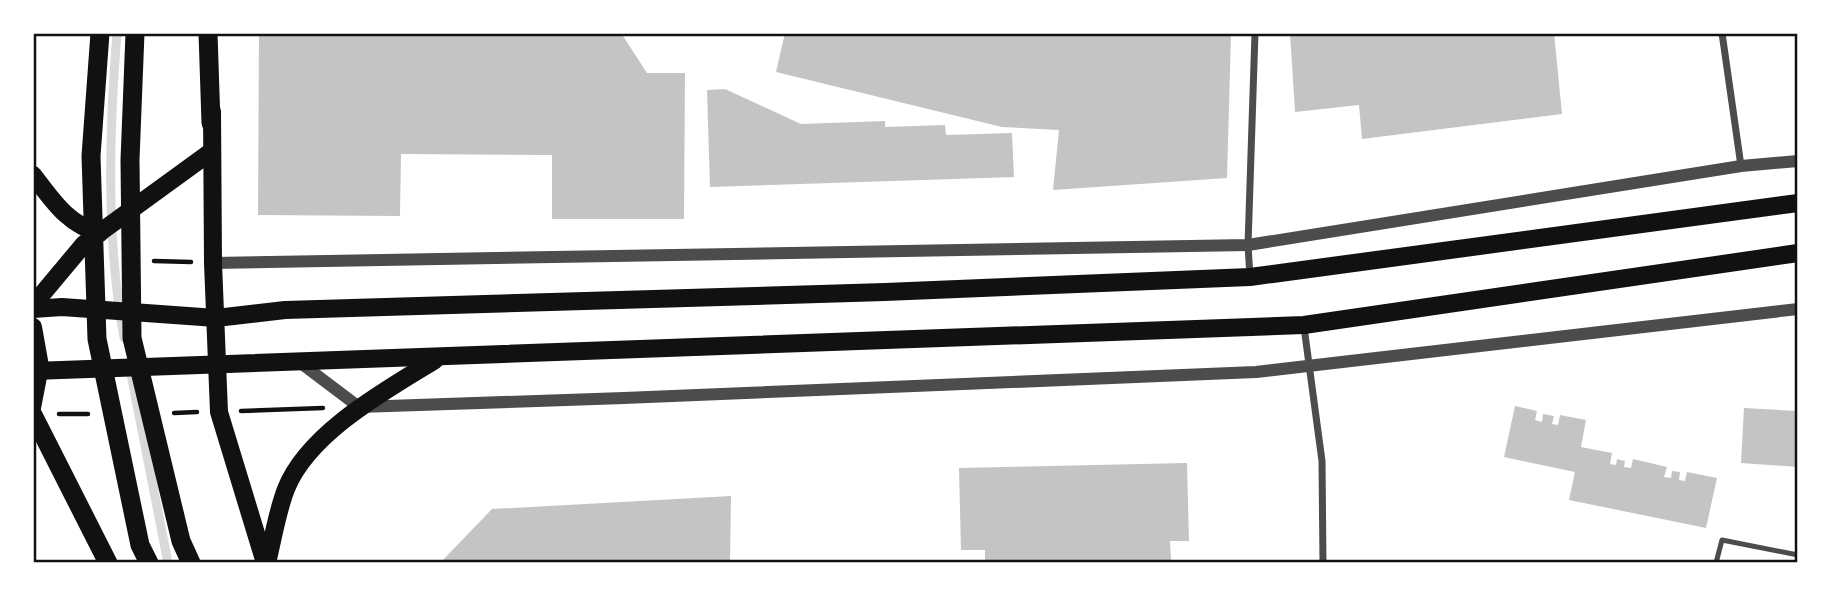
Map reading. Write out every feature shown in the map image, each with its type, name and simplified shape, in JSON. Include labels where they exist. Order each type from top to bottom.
[{"type":"highway","points":[[90,33],[90,156],[97,339],[140,545],[149,563]]},
{"type":"highway","points":[[90,156],[100,33]]},
{"type":"highway","points":[[135,33],[130,160],[132,338],[181,541],[191,563]]},
{"type":"highway","points":[[208,33],[211,123]]},
{"type":"highway","points":[[33,414],[108,563]]},
{"type":"main road","points":[[217,33],[211,123],[219,412],[266,563]]},
{"type":"main road","points":[[33,307],[66,262],[100,233],[212,152]]},
{"type":"main road","points":[[33,175],[60,211],[81,228],[100,233]]},
{"type":"main road","points":[[33,307],[216,318],[285,310],[872,292],[1250,276],[1798,203]]},
{"type":"main road","points":[[37,372],[1304,325],[1798,253]]},
{"type":"main road","points":[[33,327],[37,372],[33,414]]},
{"type":"main road","points":[[266,563],[286,488],[316,446],[359,407],[437,359]]},
{"type":"street","points":[[1250,276],[1248,245],[1255,33]]},
{"type":"street","points":[[1722,33],[1741,166]]},
{"type":"street","points":[[213,263],[1248,245],[1741,166],[1798,161]]},
{"type":"street","points":[[302,364],[359,407],[1256,372],[1798,309]]},
{"type":"street","points":[[1304,325],[1322,461],[1323,563]]},
{"type":"lane","points":[[1716,563],[1722,540],[1798,555]]},
{"type":"path","points":[[157,261],[213,263]]},
{"type":"path","points":[[180,413],[359,407]]},
{"type":"building","points":[[259,33],[621,33],[647,73],[685,73],[684,219],[552,219],[552,155],[401,154],[400,216],[258,215]]},
{"type":"building","points":[[785,33],[1231,33],[1227,178],[1053,190],[1059,130],[1002,127],[776,72]]},
{"type":"building","points":[[1290,33],[1554,33],[1562,114],[1362,139],[1359,105],[1295,112]]},
{"type":"building","points":[[725,89],[801,124],[885,121],[885,127],[945,125],[946,135],[1012,133],[1014,177],[710,187],[707,90]]},
{"type":"building","points":[[1515,406],[1537,411],[1535,420],[1542,422],[1543,414],[1554,416],[1552,424],[1558,425],[1560,415],[1586,420],[1581,447],[1612,453],[1610,464],[1616,465],[1617,459],[1625,461],[1624,467],[1631,468],[1633,459],[1667,467],[1664,477],[1671,478],[1672,471],[1680,472],[1679,480],[1685,481],[1687,472],[1717,478],[1706,528],[1569,500],[1575,472],[1504,457]]},
{"type":"building","points":[[1744,408],[1798,411],[1798,467],[1741,463]]},
{"type":"building","points":[[1187,463],[1189,541],[1170,541],[1171,560],[985,563],[985,550],[961,550],[959,468]]},
{"type":"building","points":[[731,496],[730,563],[440,563],[492,509]]},
{"type":"waterway","points":[[117,33],[111,186],[114,263],[124,338]]},
{"type":"waterway","points":[[130,369],[168,563]]}]
